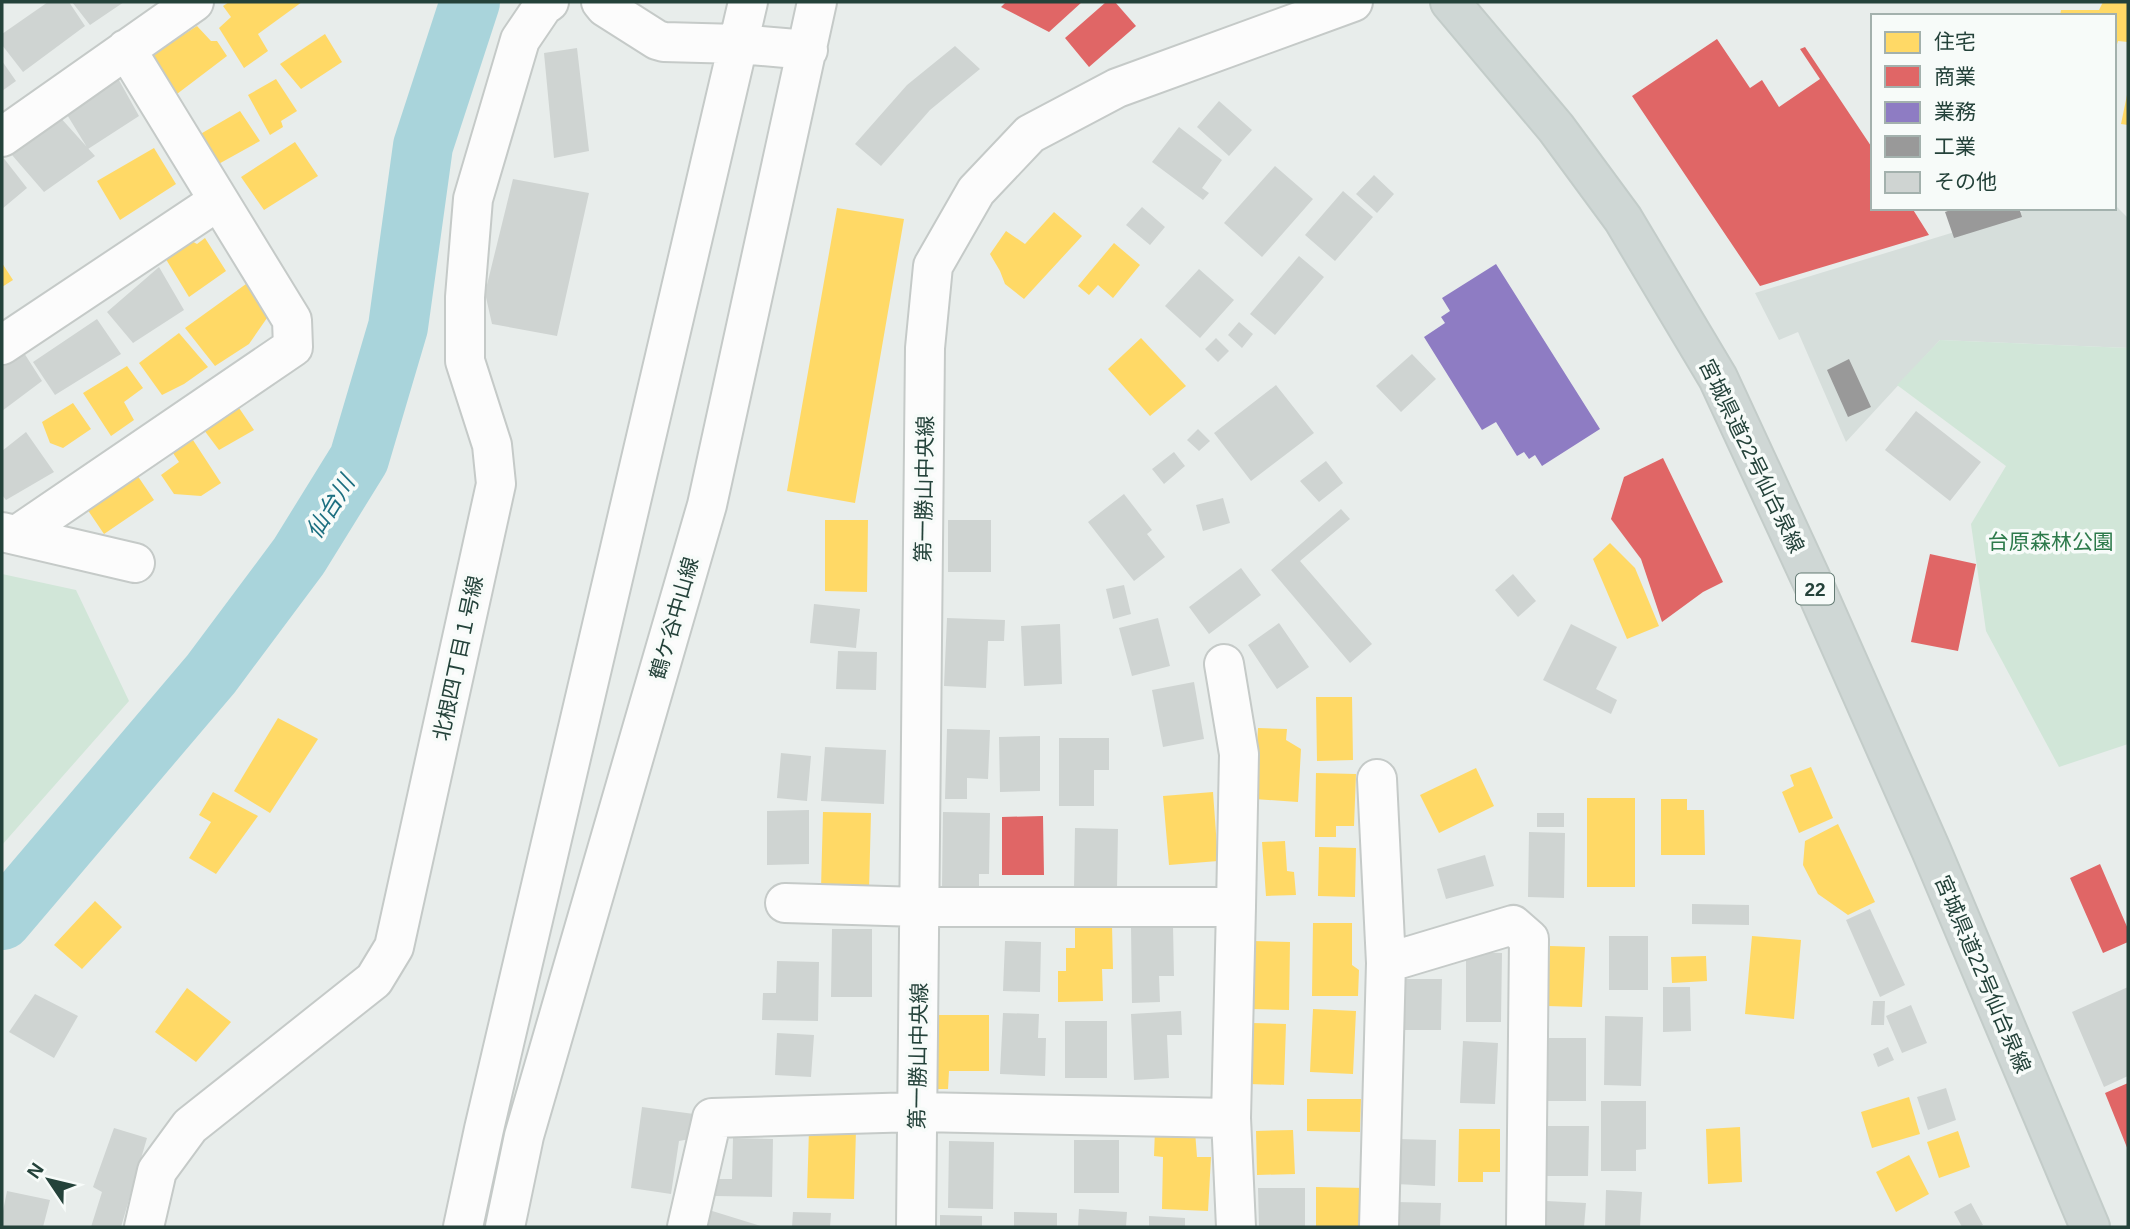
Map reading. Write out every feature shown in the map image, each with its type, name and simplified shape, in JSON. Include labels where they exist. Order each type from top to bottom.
[{"type":"main road","name":"宮城県道22号仙台泉線","points":[[1450,2],[1556,128],[1623,219],[1718,378],[1931,850],[2090,1227]]},
{"type":"street","points":[[2,137],[194,2]]},
{"type":"street","name":"北根四丁目１号線","points":[[144,1227],[157,1171],[190,1126],[374,980],[394,947],[496,484],[492,445],[465,361],[465,297],[473,199],[520,40],[543,6],[550,2]]},
{"type":"street","points":[[601,2],[657,40],[808,50]]},
{"type":"street","points":[[463,1227],[496,1075],[748,2]]},
{"type":"street","name":"鶴ケ谷中山線","points":[[505,1227],[524,1136],[707,505],[817,2]]},
{"type":"street","name":"第一勝山中央線","points":[[916,1227],[925,348],[933,266],[976,191],[1030,134],[1117,88],[1353,2]]},
{"type":"street","points":[[9,533],[293,346],[292,320],[126,49]]},
{"type":"street","points":[[2,345],[218,201]]},
{"type":"street","points":[[9,533],[135,563]]},
{"type":"street","points":[[1224,664],[1239,754],[1231,1118],[1236,1227]]},
{"type":"street","points":[[1377,779],[1386,964],[1379,1227]]},
{"type":"street","points":[[785,903],[920,907],[1236,907]]},
{"type":"street","points":[[1386,964],[1513,925],[1529,939],[1526,1227]]},
{"type":"street","points":[[687,1227],[712,1118],[917,1112],[1231,1118]]},
{"type":"shaded area","points":[[2116,206],[2128,218],[2128,348],[1940,340],[1846,442],[1798,332],[1779,340],[1755,293],[2026,210],[2116,210]]},
{"type":"green space","name":"台原森林公園","points":[[1940,340],[2128,348],[2128,744],[2059,767],[1986,631],[1971,524],[2006,466],[1897,385]]},
{"type":"green space","points":[[2,574],[76,590],[129,701],[2,845]]},
{"type":"building: 住宅","points":[[229,2],[302,2],[258,34],[268,51],[244,68],[219,28],[231,17],[223,6]]},
{"type":"building: 住宅","points":[[2103,2],[2128,2],[2128,42],[2118,41],[2116,48],[2116,14],[2060,14],[2061,10],[2099,10]]},
{"type":"building: 住宅","points":[[197,26],[211,41],[217,41],[227,56],[173,97],[148,57]]},
{"type":"building: 住宅","points":[[325,34],[342,62],[301,89],[280,64]]},
{"type":"building: 住宅","points":[[276,79],[297,111],[281,121],[283,127],[270,135],[248,95]]},
{"type":"building: 住宅","points":[[2127,95],[2128,125],[2121,124]]},
{"type":"building: 住宅","points":[[240,111],[260,141],[215,166],[197,136]]},
{"type":"building: 住宅","points":[[295,142],[318,176],[264,210],[241,177]]},
{"type":"building: 住宅","points":[[154,148],[176,184],[120,220],[97,181]]},
{"type":"building: 住宅","points":[[837,208],[904,219],[855,503],[787,491]]},
{"type":"building: 住宅","points":[[1054,212],[1082,236],[1024,299],[1005,284],[990,254],[1006,231],[1025,244]]},
{"type":"building: 住宅","points":[[205,238],[226,271],[189,297],[164,256],[190,240],[197,244]]},
{"type":"building: 住宅","points":[[1114,243],[1140,265],[1113,298],[1098,285],[1089,295],[1078,286]]},
{"type":"building: 住宅","points":[[2,263],[13,280],[2,287]]},
{"type":"building: 住宅","points":[[246,284],[267,318],[249,344],[215,366],[185,328]]},
{"type":"building: 住宅","points":[[179,333],[208,367],[162,395],[139,363]]},
{"type":"building: 住宅","points":[[1141,338],[1186,386],[1150,416],[1108,369]]},
{"type":"building: 住宅","points":[[127,366],[143,388],[124,402],[134,420],[111,436],[83,393]]},
{"type":"building: 住宅","points":[[73,403],[91,429],[63,448],[50,443],[42,422]]},
{"type":"building: 住宅","points":[[237,405],[254,430],[219,450],[204,430]]},
{"type":"building: 住宅","points":[[193,440],[221,483],[201,496],[174,494],[161,475],[179,462],[173,453]]},
{"type":"building: 住宅","points":[[135,472],[154,500],[104,534],[85,506]]},
{"type":"building: 住宅","points":[[825,520],[868,520],[867,592],[825,591]]},
{"type":"building: 住宅","points":[[1610,543],[1635,568],[1659,626],[1627,639],[1593,559]]},
{"type":"building: 住宅","points":[[1316,697],[1352,697],[1353,760],[1317,761]]},
{"type":"building: 住宅","points":[[278,718],[318,739],[270,813],[234,791]]},
{"type":"building: 住宅","points":[[1258,728],[1287,729],[1286,740],[1301,749],[1298,802],[1254,799]]},
{"type":"building: 住宅","points":[[1811,767],[1833,818],[1799,833],[1782,792],[1794,786],[1790,775]]},
{"type":"building: 住宅","points":[[1476,768],[1494,806],[1439,833],[1420,795]]},
{"type":"building: 住宅","points":[[1316,773],[1356,774],[1354,826],[1336,826],[1336,837],[1315,837]]},
{"type":"building: 住宅","points":[[213,792],[258,816],[216,874],[189,858],[211,822],[199,815]]},
{"type":"building: 住宅","points":[[1213,792],[1218,861],[1169,865],[1163,796]]},
{"type":"building: 住宅","points":[[1587,798],[1635,798],[1635,887],[1587,887]]},
{"type":"building: 住宅","points":[[1661,799],[1687,799],[1687,810],[1704,810],[1705,855],[1661,855]]},
{"type":"building: 住宅","points":[[823,812],[871,813],[869,891],[821,889]]},
{"type":"building: 住宅","points":[[1838,824],[1875,902],[1848,915],[1818,894],[1803,865],[1805,841]]},
{"type":"building: 住宅","points":[[1285,841],[1287,871],[1294,872],[1296,895],[1266,896],[1262,842]]},
{"type":"building: 住宅","points":[[1319,847],[1356,848],[1355,897],[1318,896]]},
{"type":"building: 住宅","points":[[95,901],[122,927],[82,969],[54,945]]},
{"type":"building: 住宅","points":[[1313,923],[1352,923],[1352,965],[1359,970],[1358,996],[1312,996]]},
{"type":"building: 住宅","points":[[1112,925],[1113,969],[1102,969],[1103,1001],[1058,1002],[1058,971],[1066,971],[1066,948],[1075,948],[1075,926]]},
{"type":"building: 住宅","points":[[1752,936],[1801,940],[1794,1019],[1745,1014]]},
{"type":"building: 住宅","points":[[1252,941],[1290,942],[1289,1010],[1251,1009]]},
{"type":"building: 住宅","points":[[1550,946],[1585,947],[1582,1007],[1547,1006]]},
{"type":"building: 住宅","points":[[1706,956],[1707,981],[1672,983],[1671,957]]},
{"type":"building: 住宅","points":[[187,988],[231,1022],[196,1062],[155,1032]]},
{"type":"building: 住宅","points":[[1313,1009],[1356,1011],[1353,1074],[1310,1072]]},
{"type":"building: 住宅","points":[[934,1015],[989,1015],[989,1071],[949,1071],[948,1089],[935,1089]]},
{"type":"building: 住宅","points":[[1251,1023],[1286,1024],[1284,1085],[1249,1084]]},
{"type":"building: 住宅","points":[[1909,1097],[1920,1134],[1872,1148],[1861,1112]]},
{"type":"building: 住宅","points":[[1307,1099],[1361,1099],[1360,1132],[1307,1131]]},
{"type":"building: 住宅","points":[[1740,1127],[1742,1182],[1708,1184],[1706,1129]]},
{"type":"building: 住宅","points":[[809,1128],[856,1130],[854,1199],[807,1198]]},
{"type":"building: 住宅","points":[[1155,1129],[1195,1131],[1197,1157],[1211,1157],[1208,1211],[1162,1209],[1163,1157],[1154,1156]]},
{"type":"building: 住宅","points":[[1459,1129],[1500,1129],[1500,1172],[1483,1172],[1483,1182],[1458,1182]]},
{"type":"building: 住宅","points":[[1293,1130],[1295,1174],[1257,1175],[1256,1131]]},
{"type":"building: 住宅","points":[[1958,1131],[1970,1167],[1939,1178],[1927,1142]]},
{"type":"building: 住宅","points":[[1909,1155],[1929,1194],[1896,1212],[1876,1172]]},
{"type":"building: 住宅","points":[[1316,1187],[1365,1188],[1363,1227],[1316,1227]]},
{"type":"building: 商業","points":[[1006,2],[1082,2],[1049,32],[1001,7]]},
{"type":"building: 商業","points":[[1106,2],[1115,2],[1136,26],[1089,67],[1065,38]]},
{"type":"building: 商業","points":[[1717,39],[1750,88],[1762,80],[1779,107],[1820,79],[1800,49],[1805,47],[1871,146],[1871,210],[1913,210],[1929,235],[1760,286],[1632,96]]},
{"type":"building: 商業","points":[[1663,458],[1723,582],[1703,592],[1662,622],[1641,559],[1611,519],[1624,477]]},
{"type":"building: 商業","points":[[1930,554],[1976,564],[1958,651],[1911,642]]},
{"type":"building: 商業","points":[[1043,816],[1044,875],[1002,875],[1002,817]]},
{"type":"building: 商業","points":[[2100,864],[2128,929],[2128,942],[2103,953],[2070,878]]},
{"type":"building: 商業","points":[[2128,1083],[2128,1150],[2105,1093]]},
{"type":"building: 業務","points":[[1496,264],[1600,429],[1542,466],[1535,455],[1529,459],[1524,452],[1517,456],[1496,422],[1482,430],[1424,337],[1445,323],[1441,317],[1450,311],[1442,298]]},
{"type":"building: 工業","points":[[2020,210],[2022,217],[1954,238],[1945,212]]},
{"type":"building: 工業","points":[[1849,359],[1871,407],[1848,417],[1827,370]]},
{"type":"building: その他","points":[[48,2],[69,2],[85,26],[23,72],[2,45],[2,34]]},
{"type":"building: その他","points":[[72,2],[124,2],[90,25]]},
{"type":"building: その他","points":[[955,46],[980,69],[930,110],[881,166],[855,144],[907,85]]},
{"type":"building: その他","points":[[577,48],[589,151],[554,158],[544,53]]},
{"type":"building: その他","points":[[2,61],[16,81],[2,91]]},
{"type":"building: その他","points":[[115,73],[139,116],[88,149],[66,113]]},
{"type":"building: その他","points":[[1219,101],[1252,130],[1229,156],[1197,127]]},
{"type":"building: その他","points":[[59,116],[95,156],[44,192],[12,155]]},
{"type":"building: その他","points":[[1179,127],[1222,160],[1202,188],[1209,193],[1203,200],[1152,162]]},
{"type":"building: その他","points":[[2,156],[27,188],[2,209]]},
{"type":"building: その他","points":[[1275,166],[1313,199],[1262,257],[1224,223]]},
{"type":"building: その他","points":[[1374,175],[1394,194],[1377,213],[1356,194]]},
{"type":"building: その他","points":[[513,179],[589,193],[557,336],[492,324],[485,293]]},
{"type":"building: その他","points":[[1343,191],[1373,217],[1335,261],[1305,235]]},
{"type":"building: その他","points":[[1142,207],[1165,227],[1150,245],[1126,225]]},
{"type":"building: その他","points":[[1299,256],[1324,277],[1275,335],[1250,314]]},
{"type":"building: その他","points":[[159,267],[184,310],[133,343],[107,312]]},
{"type":"building: その他","points":[[1199,269],[1234,300],[1200,338],[1165,306]]},
{"type":"building: その他","points":[[97,319],[121,354],[55,395],[33,362]]},
{"type":"building: その他","points":[[1239,322],[1253,334],[1242,348],[1228,335]]},
{"type":"building: その他","points":[[1216,338],[1229,351],[1218,362],[1205,349]]},
{"type":"building: その他","points":[[17,342],[42,381],[2,411],[2,356]]},
{"type":"building: その他","points":[[1412,354],[1436,379],[1401,412],[1376,386]]},
{"type":"building: その他","points":[[1276,385],[1314,433],[1251,481],[1214,433]]},
{"type":"building: その他","points":[[1916,411],[1981,462],[1950,501],[1885,450]]},
{"type":"building: その他","points":[[1198,429],[1210,441],[1199,451],[1187,440]]},
{"type":"building: その他","points":[[26,432],[54,472],[6,500],[2,495],[2,451]]},
{"type":"building: その他","points":[[1174,452],[1185,466],[1164,484],[1152,469]]},
{"type":"building: その他","points":[[1326,461],[1343,483],[1319,502],[1300,481]]},
{"type":"building: その他","points":[[1124,494],[1152,530],[1147,534],[1165,557],[1134,581],[1088,522]]},
{"type":"building: その他","points":[[1223,498],[1230,523],[1203,531],[1196,505]]},
{"type":"building: その他","points":[[1341,509],[1350,519],[1300,561],[1372,644],[1350,663],[1271,570]]},
{"type":"building: その他","points":[[948,520],[991,520],[991,572],[948,572]]},
{"type":"building: その他","points":[[1241,568],[1261,595],[1209,634],[1189,607]]},
{"type":"building: その他","points":[[1513,574],[1536,601],[1518,617],[1495,590]]},
{"type":"building: その他","points":[[1124,585],[1131,614],[1113,619],[1106,589]]},
{"type":"building: その他","points":[[814,604],[860,609],[856,648],[810,643]]},
{"type":"building: その他","points":[[947,618],[1005,620],[1004,641],[988,641],[986,688],[944,686]]},
{"type":"building: その他","points":[[1158,618],[1170,666],[1132,676],[1119,628]]},
{"type":"building: その他","points":[[1279,623],[1309,667],[1277,689],[1248,645]]},
{"type":"building: その他","points":[[1060,624],[1062,684],[1024,686],[1021,626]]},
{"type":"building: その他","points":[[1571,624],[1617,647],[1596,689],[1617,700],[1611,714],[1543,680]]},
{"type":"building: その他","points":[[838,651],[877,652],[876,690],[836,689]]},
{"type":"building: その他","points":[[1194,682],[1204,739],[1163,747],[1152,690]]},
{"type":"building: その他","points":[[947,729],[990,730],[988,779],[967,778],[967,799],[945,799]]},
{"type":"building: その他","points":[[1040,736],[1040,791],[1000,792],[999,737]]},
{"type":"building: その他","points":[[1059,738],[1109,738],[1109,770],[1094,770],[1094,806],[1059,806]]},
{"type":"building: その他","points":[[825,747],[886,750],[884,804],[821,801]]},
{"type":"building: その他","points":[[781,753],[811,756],[807,801],[777,798]]},
{"type":"building: その他","points":[[809,810],[809,864],[767,865],[767,811]]},
{"type":"building: その他","points":[[943,812],[990,813],[989,874],[979,874],[979,888],[942,888]]},
{"type":"building: その他","points":[[1537,813],[1564,813],[1564,827],[1537,827]]},
{"type":"building: その他","points":[[1075,828],[1118,829],[1117,888],[1074,888]]},
{"type":"building: その他","points":[[1529,832],[1565,833],[1564,898],[1528,897]]},
{"type":"building: その他","points":[[1485,855],[1494,886],[1446,899],[1437,869]]},
{"type":"building: その他","points":[[1692,904],[1749,905],[1749,925],[1692,924]]},
{"type":"building: その他","points":[[1870,909],[1905,985],[1880,997],[1846,920]]},
{"type":"building: その他","points":[[1173,926],[1174,976],[1159,976],[1160,1002],[1132,1003],[1131,927]]},
{"type":"building: その他","points":[[832,929],[872,929],[872,997],[831,997]]},
{"type":"building: その他","points":[[1609,936],[1648,936],[1648,990],[1609,990]]},
{"type":"building: その他","points":[[1005,941],[1041,942],[1040,992],[1003,991]]},
{"type":"building: その他","points":[[1466,952],[1502,953],[1501,1022],[1466,1022]]},
{"type":"building: その他","points":[[777,961],[819,962],[818,1021],[762,1020],[763,993],[776,993]]},
{"type":"building: その他","points":[[1402,979],[1442,979],[1441,1030],[1402,1030]]},
{"type":"building: その他","points":[[1663,987],[1690,987],[1691,1031],[1663,1032]]},
{"type":"building: その他","points":[[2128,987],[2128,1076],[2104,1087],[2072,1012]]},
{"type":"building: その他","points":[[35,994],[78,1016],[54,1058],[9,1032]]},
{"type":"building: その他","points":[[1873,1001],[1885,1001],[1884,1025],[1871,1025]]},
{"type":"building: その他","points":[[1911,1005],[1927,1043],[1902,1053],[1886,1016]]},
{"type":"building: その他","points":[[1181,1011],[1182,1035],[1167,1035],[1169,1078],[1134,1080],[1131,1014]]},
{"type":"building: その他","points":[[1003,1013],[1039,1014],[1038,1038],[1046,1038],[1045,1076],[1000,1074]]},
{"type":"building: その他","points":[[1605,1016],[1643,1017],[1641,1086],[1604,1085]]},
{"type":"building: その他","points":[[1065,1021],[1107,1021],[1107,1078],[1065,1078]]},
{"type":"building: その他","points":[[777,1033],[814,1035],[811,1077],[775,1075]]},
{"type":"building: その他","points":[[1546,1038],[1586,1038],[1586,1101],[1547,1101]]},
{"type":"building: その他","points":[[1463,1041],[1498,1043],[1495,1104],[1460,1103]]},
{"type":"building: その他","points":[[1888,1047],[1894,1060],[1878,1067],[1873,1054]]},
{"type":"building: その他","points":[[1946,1088],[1956,1120],[1928,1130],[1917,1097]]},
{"type":"building: その他","points":[[1601,1101],[1646,1101],[1646,1149],[1636,1150],[1636,1171],[1601,1171]]},
{"type":"building: その他","points":[[642,1107],[694,1114],[690,1139],[679,1141],[671,1194],[631,1188]]},
{"type":"building: その他","points":[[1546,1126],[1589,1126],[1588,1176],[1545,1176]]},
{"type":"building: その他","points":[[114,1128],[147,1138],[121,1227],[91,1227],[102,1192],[93,1187]]},
{"type":"building: その他","points":[[733,1138],[773,1139],[772,1197],[714,1196],[714,1179],[732,1179]]},
{"type":"building: その他","points":[[1398,1139],[1436,1140],[1435,1186],[1396,1184]]},
{"type":"building: その他","points":[[1074,1140],[1119,1140],[1119,1193],[1074,1193]]},
{"type":"building: その他","points":[[949,1141],[994,1142],[993,1209],[948,1208]]},
{"type":"building: その他","points":[[1258,1188],[1305,1188],[1305,1227],[1259,1227]]},
{"type":"building: その他","points":[[1606,1190],[1642,1192],[1640,1227],[1605,1227]]},
{"type":"building: その他","points":[[7,1191],[50,1200],[43,1227],[2,1227]]},
{"type":"building: その他","points":[[1546,1201],[1586,1203],[1584,1227],[1544,1227]]},
{"type":"building: その他","points":[[1396,1202],[1441,1203],[1440,1227],[1396,1227]]},
{"type":"building: その他","points":[[1971,1203],[1983,1225],[1962,1227],[1954,1212]]},
{"type":"building: その他","points":[[1079,1209],[1127,1212],[1126,1227],[1078,1227]]},
{"type":"building: その他","points":[[709,1210],[764,1227],[704,1227]]},
{"type":"building: その他","points":[[793,1212],[831,1213],[830,1227],[792,1227]]},
{"type":"building: その他","points":[[1014,1212],[1057,1213],[1057,1227],[1014,1227]]},
{"type":"building: その他","points":[[940,1215],[982,1216],[982,1227],[940,1227]]},
{"type":"building: その他","points":[[1149,1216],[1185,1218],[1185,1227],[1149,1227]]},
{"type":"waterway","name":"仙台川","points":[[2,920],[211,674],[299,556],[359,459],[398,327],[423,146],[470,2]]}]
